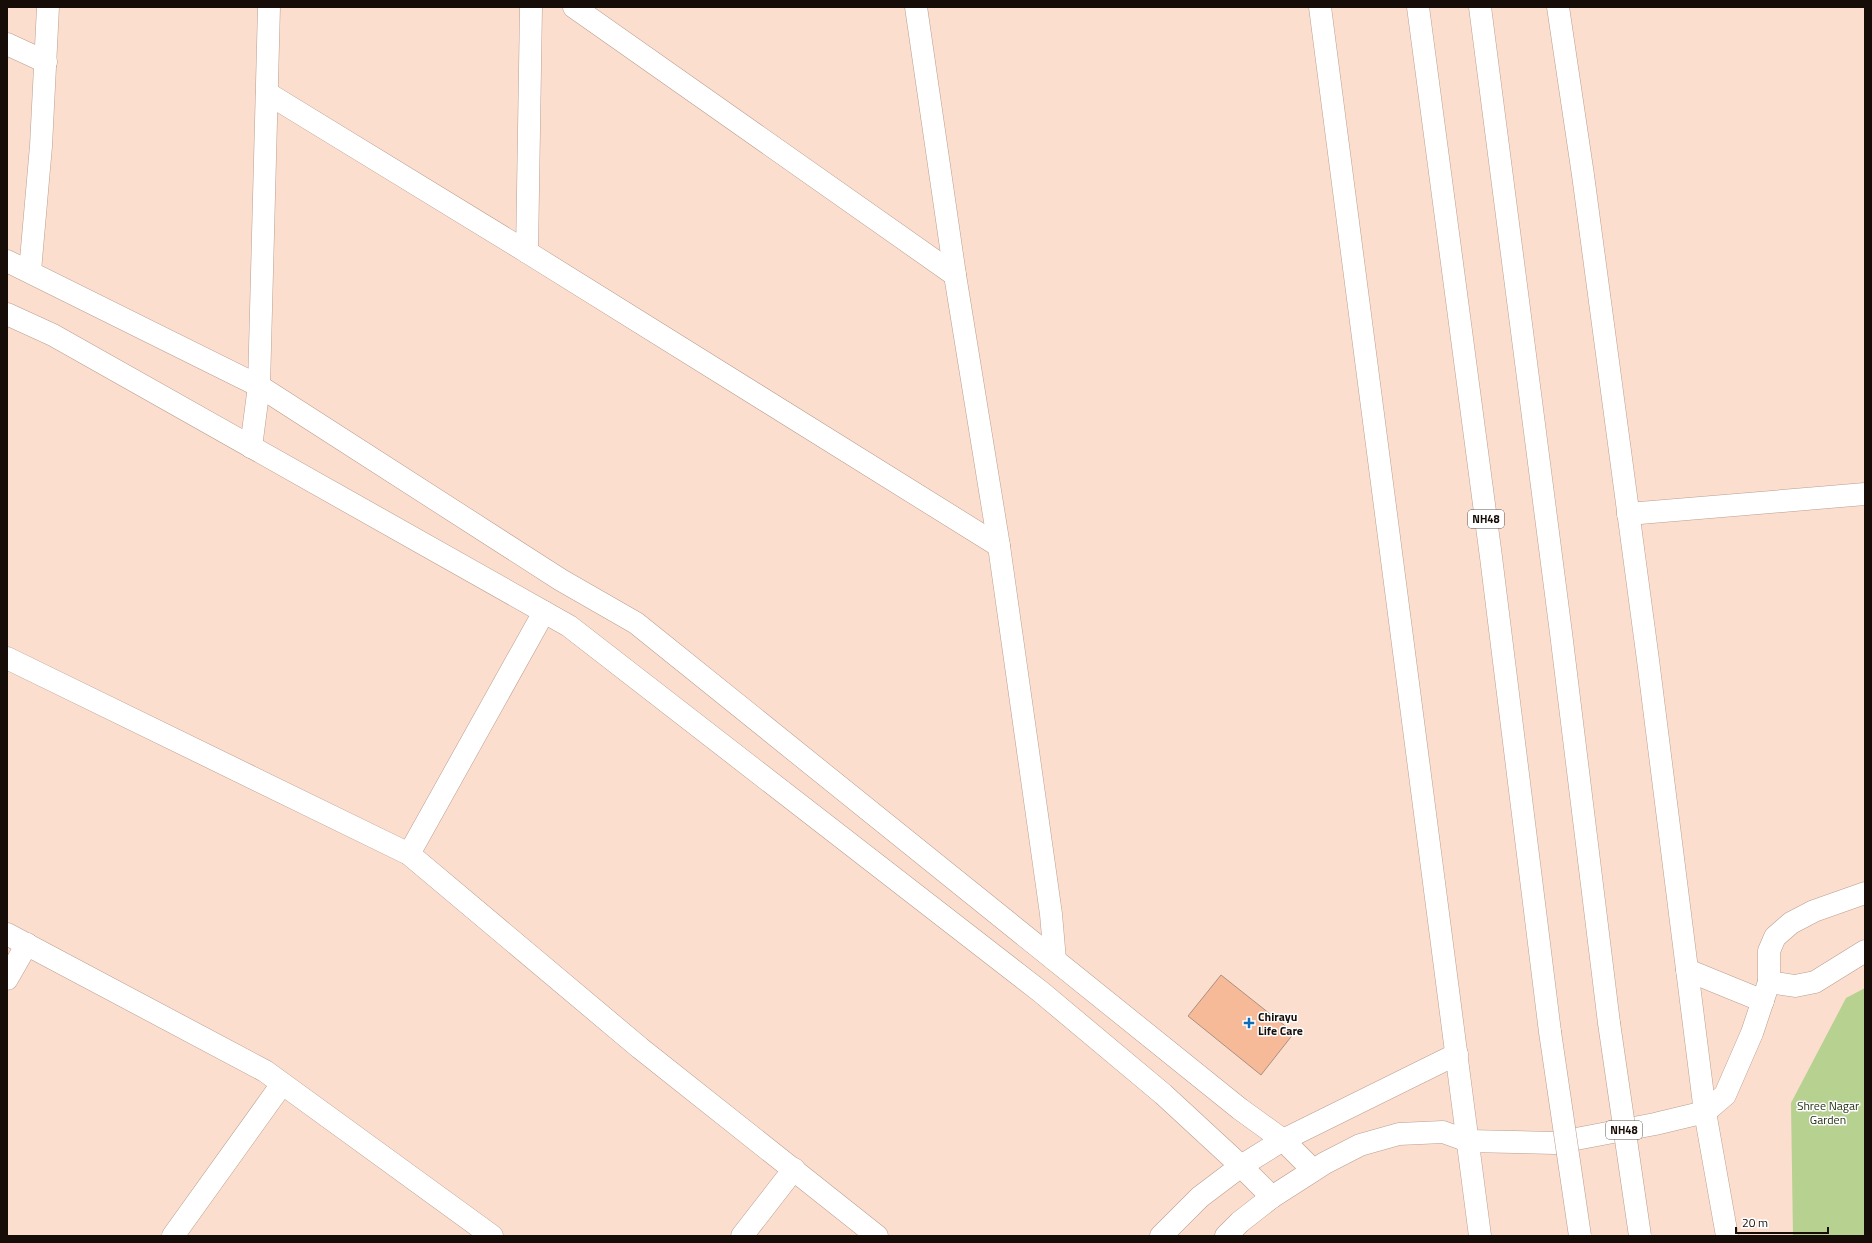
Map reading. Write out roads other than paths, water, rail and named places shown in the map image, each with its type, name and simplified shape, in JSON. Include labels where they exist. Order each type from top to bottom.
[{"type":"main road","points":[[30,271],[41,146],[48,7]]},
{"type":"main road","points":[[251,447],[259,386],[269,7]]},
{"type":"main road","points":[[527,252],[531,7]]},
{"type":"main road","points":[[574,7],[955,275]]},
{"type":"main road","points":[[916,7],[955,275],[999,546],[1051,914],[1054,960]]},
{"type":"main road","points":[[1320,7],[1480,1236]]},
{"type":"main road","name":"NH48","points":[[1418,7],[1491,558],[1550,1032],[1580,1236]]},
{"type":"main road","name":"NH48","points":[[1480,7],[1560,625],[1608,1023],[1640,1236]]},
{"type":"main road","points":[[1558,7],[1584,183],[1705,1112],[1726,1236]]},
{"type":"main road","points":[[7,44],[46,62]]},
{"type":"main road","points":[[267,93],[527,252],[999,546]]},
{"type":"main road","points":[[7,261],[30,271],[259,386],[561,580],[636,623],[1240,1109],[1283,1140],[1313,1170]]},
{"type":"main road","points":[[7,314],[53,335],[576,631],[1041,992],[1163,1094],[1241,1166],[1272,1197]]},
{"type":"main road","points":[[1628,514],[1865,494]]},
{"type":"main road","points":[[409,854],[544,612]]},
{"type":"main road","points":[[7,658],[409,854],[640,1048],[877,1236]]},
{"type":"main road","points":[[1226,1236],[1240,1222],[1272,1197],[1313,1170],[1360,1145],[1399,1134],[1442,1132],[1468,1140],[1556,1143],[1655,1124],[1705,1112],[1725,1095],[1745,1052],[1766,992],[1769,951],[1774,936],[1791,923],[1814,911],[1865,893]]},
{"type":"main road","points":[[7,934],[265,1071],[492,1236]]},
{"type":"main road","points":[[7,979],[27,944]]},
{"type":"main road","points":[[1687,970],[1766,992],[1815,982],[1865,951]]},
{"type":"main road","points":[[1161,1236],[1200,1197],[1241,1166],[1283,1140],[1457,1054]]},
{"type":"main road","points":[[173,1236],[282,1084]]},
{"type":"main road","points":[[742,1236],[794,1170]]},
{"type":"place","name":"Chirayu Life Care","points":[[1249,1023]]},
{"type":"park label","name":"Shree Nagar Garden","points":[[1828,1112]]}]
